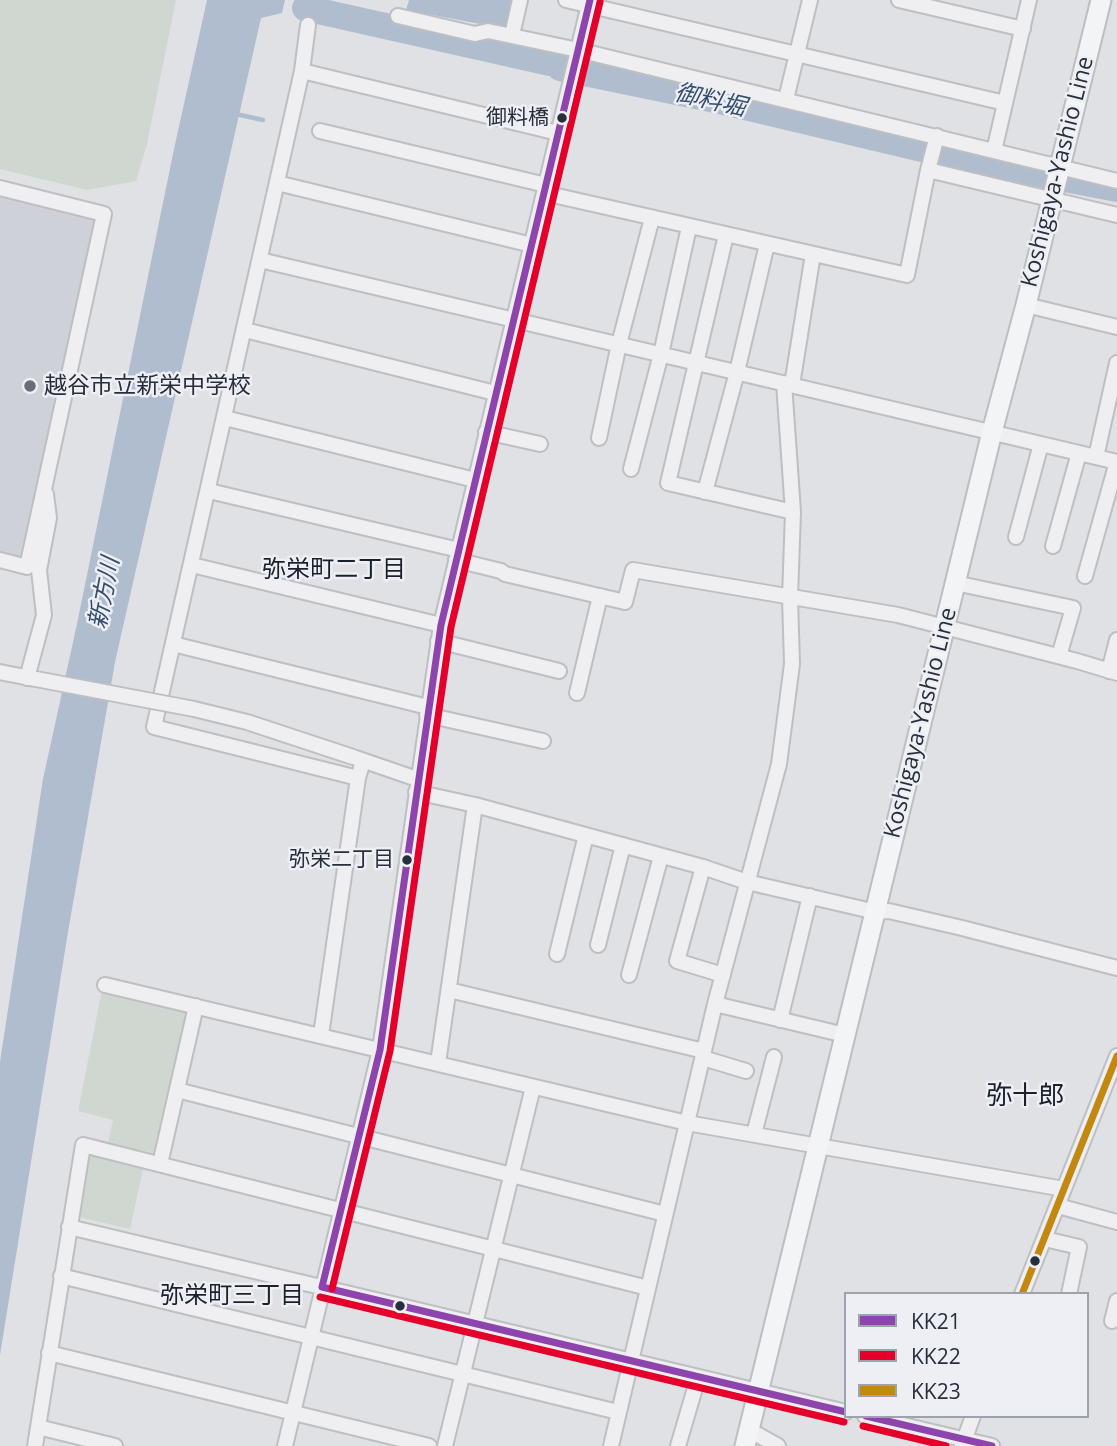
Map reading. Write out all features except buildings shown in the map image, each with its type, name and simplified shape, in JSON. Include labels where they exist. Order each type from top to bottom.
[{"type":"main road","name":"Koshigaya-Yashio Line","points":[[747,1438],[992,432],[1101,0]]},
{"type":"street","points":[[512,35],[520,0]]},
{"type":"street","points":[[566,0],[590,3],[1005,103]]},
{"type":"street","points":[[786,99],[810,0]]},
{"type":"street","points":[[899,0],[1023,29]]},
{"type":"street","points":[[994,151],[1030,0]]},
{"type":"street","points":[[285,1446],[380,1050],[441,625],[590,3]]},
{"type":"street","points":[[398,16],[475,34],[488,31],[512,35],[1117,181]]},
{"type":"street","points":[[308,25],[302,71],[154,727],[358,778]]},
{"type":"street","points":[[302,71],[558,133]]},
{"type":"street","points":[[320,131],[652,218],[907,275],[936,139]]},
{"type":"street","points":[[928,168],[1052,196],[1117,215]]},
{"type":"street","points":[[277,183],[533,245]]},
{"type":"street","points":[[0,188],[104,214],[27,566],[0,560]]},
{"type":"street","points":[[599,438],[619,344],[652,218]]},
{"type":"street","points":[[631,469],[661,354],[689,227]]},
{"type":"street","points":[[726,235],[668,483],[793,512]]},
{"type":"street","points":[[705,492],[767,244]]},
{"type":"street","points":[[611,1446],[715,1004],[779,764],[792,664],[790,598],[793,512],[788,384],[813,254]]},
{"type":"street","points":[[260,260],[1117,462],[1085,576]]},
{"type":"street","points":[[1026,305],[1117,327]]},
{"type":"street","points":[[245,330],[495,393]]},
{"type":"street","points":[[1096,457],[1117,363]]},
{"type":"street","points":[[225,418],[475,480]]},
{"type":"street","points":[[486,432],[540,444]]},
{"type":"street","points":[[1016,537],[1041,444]]},
{"type":"street","points":[[1053,546],[1079,453]]},
{"type":"street","points":[[32,678],[44,615],[38,570],[49,519],[45,485]]},
{"type":"street","points":[[209,491],[625,602],[633,570],[898,615],[1113,672],[1117,640]]},
{"type":"street","points":[[192,565],[441,625]]},
{"type":"street","points":[[955,583],[1073,608],[1059,656]]},
{"type":"street","points":[[577,693],[600,596]]},
{"type":"street","points":[[438,641],[559,671]]},
{"type":"street","points":[[173,645],[543,741]]},
{"type":"street","points":[[0,672],[234,719],[297,737],[358,759],[416,785],[475,805],[703,867],[747,882],[876,912],[889,911],[1117,968]]},
{"type":"street","points":[[321,1035],[358,778],[358,759]]},
{"type":"street","points":[[438,1063],[475,805]]},
{"type":"street","points":[[557,954],[586,835]]},
{"type":"street","points":[[598,945],[623,845]]},
{"type":"street","points":[[629,975],[661,856]]},
{"type":"street","points":[[703,867],[677,961],[723,975]]},
{"type":"street","points":[[780,1020],[810,897]]},
{"type":"street","points":[[105,985],[688,1123],[1064,1189]]},
{"type":"street","points":[[449,990],[704,1054],[746,1071]]},
{"type":"street","points":[[715,1004],[845,1035]]},
{"type":"street","points":[[160,1164],[196,1006]]},
{"type":"street","points":[[1024,1292],[1117,1056]]},
{"type":"street","points":[[754,1135],[774,1057]]},
{"type":"street","points":[[445,1446],[533,1087]]},
{"type":"street","points":[[177,1090],[666,1214]]},
{"type":"street","points":[[34,1446],[83,1145],[648,1287]]},
{"type":"street","points":[[1058,1206],[1117,1222]]},
{"type":"street","points":[[69,1227],[844,1412]]},
{"type":"street","points":[[1045,1239],[1079,1247],[1069,1292]]},
{"type":"street","points":[[61,1276],[618,1412]]},
{"type":"street","points":[[1112,1321],[1117,1301]]},
{"type":"street","points":[[49,1353],[429,1446]]},
{"type":"street","points":[[678,1446],[698,1378]]},
{"type":"street","points":[[872,1418],[963,1443],[992,1446]]},
{"type":"street","points":[[963,1443],[973,1418]]},
{"type":"street","points":[[38,1427],[115,1446]]},
{"type":"street","points":[[747,1438],[778,1446]]},
{"type":"shaded area","points":[[0,0],[176,0],[147,144],[136,181],[87,190],[0,169]]},
{"type":"shaded area","name":"越谷市立新栄中学校","points":[[0,194],[97,218],[22,560],[0,555]]},
{"type":"shaded area","points":[[102,990],[184,1009],[188,1017],[153,1153],[108,1143],[113,1120],[78,1111]]},
{"type":"shaded area","points":[[92,1153],[144,1165],[130,1229],[82,1218],[77,1213],[87,1156]]},
{"type":"water","name":"新方川","points":[[207,0],[285,0],[282,13],[261,18],[115,662],[68,932],[0,1355],[0,1062],[43,779]]},
{"type":"water","points":[[409,0],[519,0],[512,30],[406,10]]},
{"type":"waterway","name":"御料堀","points":[[305,8],[977,162],[1117,189]]},
{"type":"waterway","points":[[236,114],[263,120]]},
{"type":"transit line","name":"KK21","points":[[322,1287],[380,1050],[441,625],[590,0]]},
{"type":"transit line","name":"KK22","points":[[332,1289],[390,1051],[451,627],[600,2]]},
{"type":"transit line","name":"KK23","points":[[1023,1292],[1117,1056]]},
{"type":"transit line","name":"KK21","points":[[322,1287],[844,1412]]},
{"type":"transit line","name":"KK22","points":[[320,1297],[844,1422]]},
{"type":"transit line","name":"KK21","points":[[874,1418],[992,1446]]},
{"type":"transit line","name":"KK22","points":[[863,1426],[946,1446]]},
{"type":"place","name":"御料橋","points":[[562,118]]},
{"type":"place","name":"越谷市立新栄中学校","points":[[30,386]]},
{"type":"place","name":"弥栄二丁目","points":[[407,860]]},
{"type":"district","name":"弥栄町二丁目","points":[[334,570]]},
{"type":"district","name":"弥十郎","points":[[1025,1097]]},
{"type":"district","name":"弥栄町三丁目","points":[[232,1296]]}]
